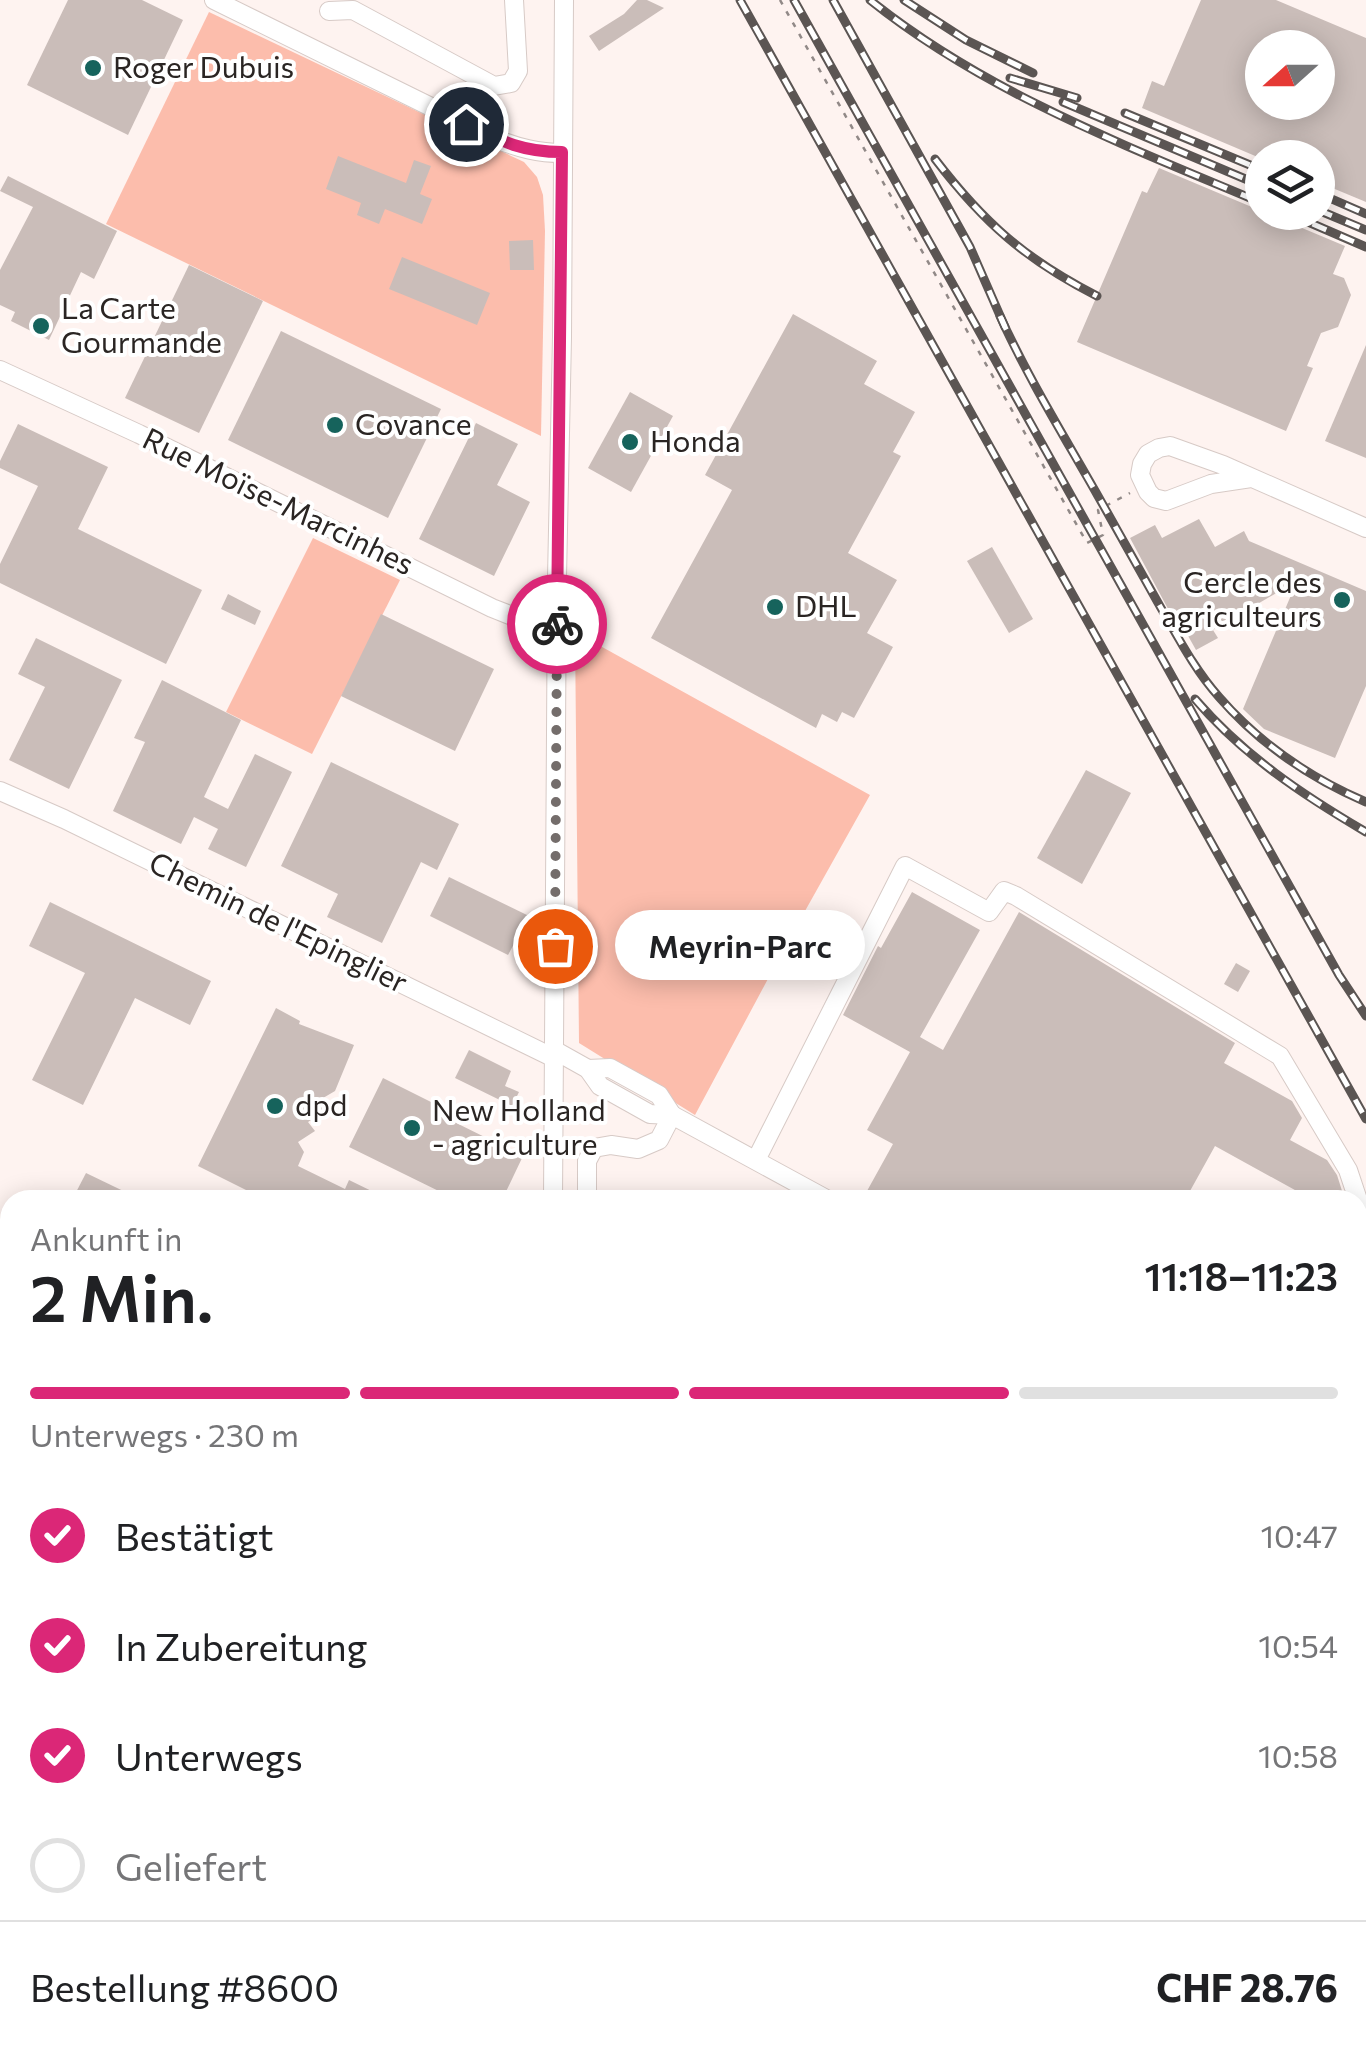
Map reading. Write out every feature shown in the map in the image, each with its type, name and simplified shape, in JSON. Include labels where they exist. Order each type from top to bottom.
[{"type":"street","points":[[214,0],[496,139],[520,149],[562,152]]},
{"type":"street","points":[[330,11],[353,10],[494,86],[511,84],[518,71],[514,0]]},
{"type":"street","points":[[553,1190],[564,0]]},
{"type":"street","name":"Rue Moïse-Marcinhes","points":[[0,370],[506,614],[540,627],[557,628]]},
{"type":"street","points":[[1250,478],[1170,446],[1148,454],[1140,474],[1148,492],[1166,501],[1211,484],[1250,478],[1275,481],[1366,528]]},
{"type":"street","name":"Chemin de l'Epinglier","points":[[0,791],[588,1069],[600,1086],[640,1109],[650,1114],[672,1115],[810,1190]]},
{"type":"street","points":[[756,1160],[905,866],[989,912],[1004,891],[1016,896],[1280,1056],[1348,1170],[1355,1190]]},
{"type":"street","points":[[587,1190],[587,1161],[594,1148],[638,1148],[659,1140],[672,1115]]},
{"type":"path","points":[[780,0],[1086,544],[1103,535],[1098,510],[1126,495]]},
{"type":"shaded area","points":[[209,12],[524,162],[537,177],[543,195],[545,231],[541,436],[106,224]]},
{"type":"shaded area","points":[[313,538],[400,580],[312,754],[226,712]]},
{"type":"shaded area","points":[[575,632],[870,795],[695,1115],[579,1043]]},
{"type":"building","name":"Roger Dubuis","points":[[68,0],[142,0],[183,20],[128,135],[27,85]]},
{"type":"building","points":[[637,0],[664,8],[599,51],[589,36],[624,14]]},
{"type":"building","points":[[1201,0],[1276,0],[1366,38],[1366,202],[1335,189],[1335,140],[1245,140],[1245,152],[1142,108],[1152,81],[1164,86]]},
{"type":"building","points":[[338,156],[406,183],[414,160],[431,166],[420,194],[432,199],[422,224],[385,209],[379,224],[357,215],[361,203],[326,189]]},
{"type":"building","points":[[1159,168],[1245,204],[1245,230],[1307,230],[1345,246],[1333,274],[1344,278],[1351,295],[1338,327],[1321,333],[1307,366],[1313,368],[1286,431],[1077,342],[1142,191],[1147,193]]},
{"type":"building","points":[[8,176],[117,231],[94,279],[81,272],[49,340],[11,321],[15,312],[0,305],[0,270],[33,207],[0,191]]},
{"type":"building","points":[[533,240],[534,270],[510,270],[509,241]]},
{"type":"building","points":[[402,257],[490,293],[477,325],[389,289]]},
{"type":"building","points":[[189,265],[263,301],[199,433],[125,398]]},
{"type":"building","points":[[793,314],[877,361],[864,384],[915,412],[893,452],[901,456],[848,553],[897,580],[867,633],[893,647],[854,718],[842,712],[837,722],[822,714],[816,728],[651,638],[732,490],[705,475]]},
{"type":"building","name":"Covance","points":[[281,331],[441,409],[388,518],[228,440]]},
{"type":"building","points":[[1366,345],[1366,458],[1325,441]]},
{"type":"building","name":"Honda","points":[[630,392],[673,416],[631,492],[588,468]]},
{"type":"building","points":[[476,423],[518,444],[497,485],[530,502],[494,576],[419,539]]},
{"type":"building","points":[[18,424],[108,467],[78,529],[202,590],[166,664],[0,583],[0,564],[38,486],[0,468]]},
{"type":"building","points":[[1199,519],[1215,547],[1244,531],[1249,541],[1366,591],[1366,686],[1335,758],[1264,729],[1243,709],[1297,581],[1213,630],[1218,638],[1196,650],[1178,618],[1174,620],[1130,538],[1155,525],[1162,538]]},
{"type":"building","points":[[992,547],[1033,619],[1009,633],[967,561]]},
{"type":"building","points":[[228,594],[261,611],[255,625],[221,609]]},
{"type":"building","points":[[381,614],[494,669],[455,751],[341,696]]},
{"type":"building","points":[[36,638],[122,680],[69,789],[9,760],[45,687],[18,674]]},
{"type":"building","points":[[162,680],[241,720],[204,797],[228,809],[255,754],[292,772],[246,867],[208,849],[218,829],[194,817],[181,844],[113,811],[145,742],[134,738]]},
{"type":"building","points":[[331,762],[459,824],[437,870],[421,862],[382,943],[327,917],[338,894],[281,866]]},
{"type":"building","points":[[1086,770],[1131,793],[1082,884],[1037,858]]},
{"type":"building","points":[[449,877],[529,916],[508,955],[430,916]]},
{"type":"building","points":[[912,892],[980,930],[920,1037],[943,1050],[1019,912],[1235,1043],[1224,1063],[1292,1101],[1302,1118],[1290,1140],[1327,1160],[1342,1190],[1295,1190],[1215,1146],[1191,1190],[868,1190],[893,1144],[867,1130],[910,1052],[843,1015],[878,946],[881,948]]},
{"type":"building","points":[[50,902],[211,981],[190,1025],[135,998],[83,1105],[32,1080],[85,973],[29,946]]},
{"type":"building","points":[[1236,963],[1250,971],[1238,992],[1224,984]]},
{"type":"building","name":"dpd","points":[[276,1008],[300,1021],[299,1024],[354,1045],[335,1091],[318,1101],[325,1111],[308,1122],[315,1131],[298,1142],[304,1152],[298,1166],[345,1189],[349,1180],[370,1190],[246,1190],[198,1166]]},
{"type":"building","points":[[469,1050],[511,1071],[505,1086],[519,1092],[512,1106],[455,1078]]},
{"type":"building","name":"New Holland - agriculture","points":[[383,1078],[439,1106],[436,1113],[523,1156],[507,1190],[437,1190],[349,1147]]},
{"type":"building","points":[[86,1173],[121,1190],[77,1190]]},
{"type":"railway","points":[[740,0],[1366,1119]]},
{"type":"railway","points":[[794,0],[1339,975],[1366,1016]]},
{"type":"railway","points":[[833,0],[970,247],[1005,327]]},
{"type":"railway","points":[[870,0],[961,63],[1009,90],[1245,196]]},
{"type":"railway","points":[[904,0],[966,40],[1033,73]]},
{"type":"railway","points":[[1010,78],[1077,98]]},
{"type":"railway","points":[[1063,102],[1245,179]]},
{"type":"railway","points":[[1125,113],[1245,163]]},
{"type":"railway","points":[[935,159],[1007,238],[1048,268],[1097,296]]},
{"type":"railway","points":[[1335,200],[1366,214]]},
{"type":"railway","points":[[1335,217],[1366,230]]},
{"type":"railway","points":[[1327,230],[1366,247]]},
{"type":"railway","points":[[1000,316],[1047,407],[1202,676],[1268,744],[1325,782],[1366,802]]},
{"type":"railway","points":[[1195,699],[1275,773],[1366,832]]},
{"type":"way so far","points":[[555,946],[557,624]]},
{"type":"place","name":"Roger Dubuis","points":[[93,68]]},
{"type":"place","name":"La Carte Gourmande","points":[[41,326]]},
{"type":"place","name":"Covance","points":[[335,425]]},
{"type":"place","name":"Honda","points":[[630,442]]},
{"type":"place","name":"Cercle des agriculteurs","points":[[1342,600]]},
{"type":"place","name":"DHL","points":[[775,607]]},
{"type":"place","name":"Meyrin-Parc","points":[[555,946]]},
{"type":"place","name":"dpd","points":[[275,1106]]},
{"type":"place","name":"New Holland - agriculture","points":[[412,1128]]},
{"type":"route","points":[[466,124],[520,149],[562,152],[557,624]]}]
